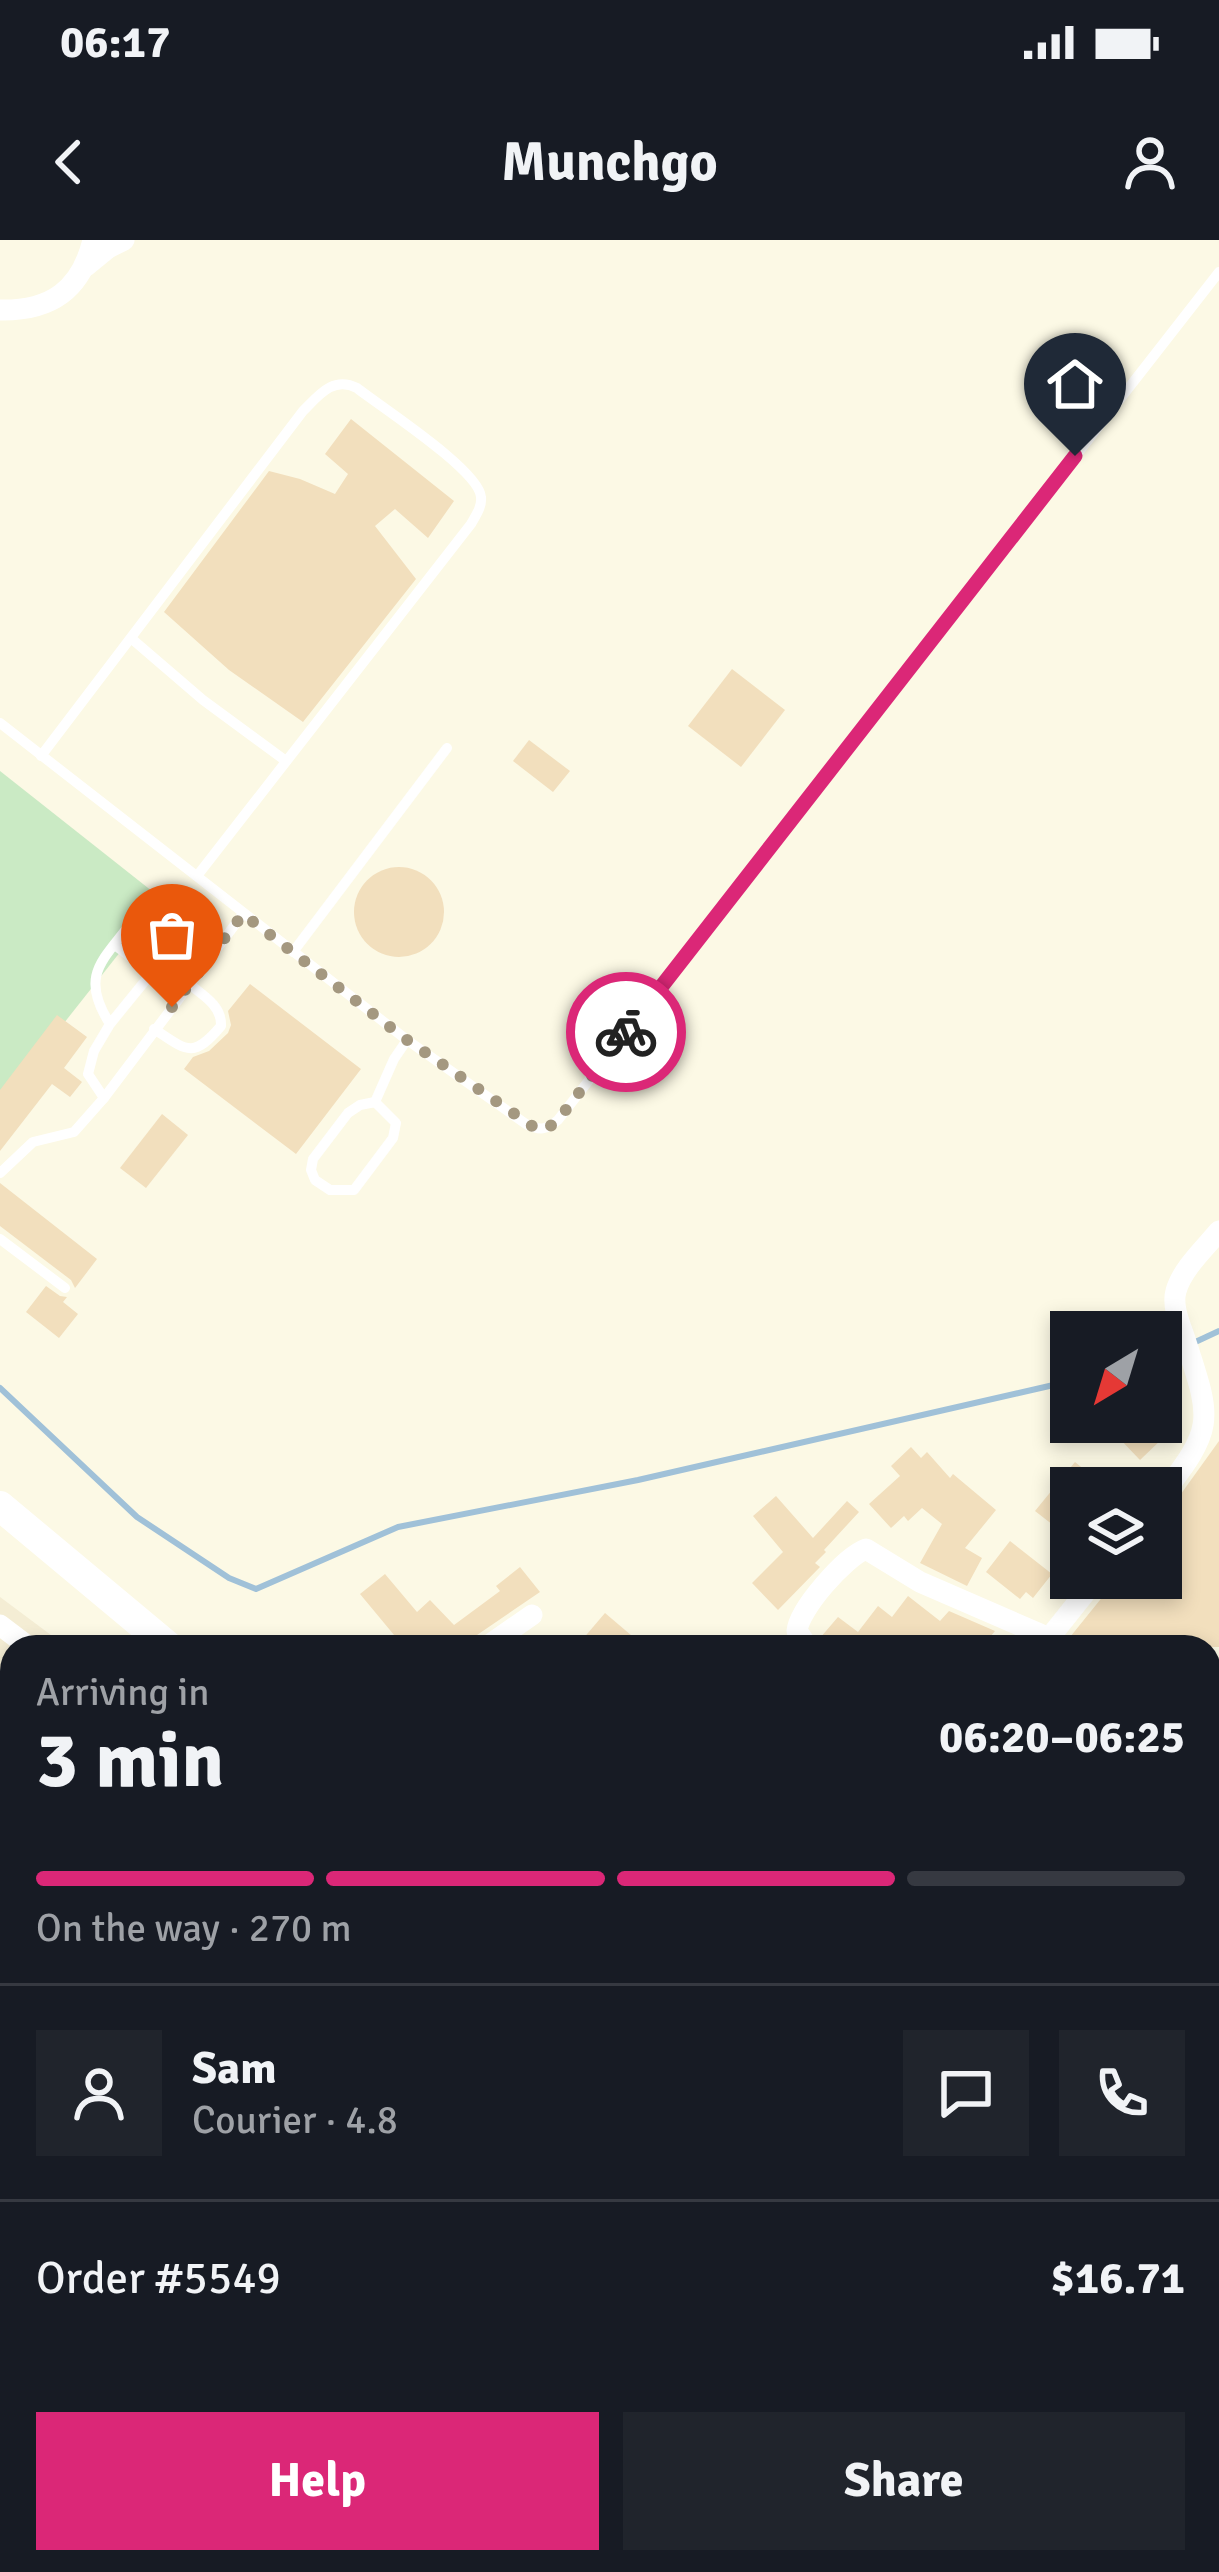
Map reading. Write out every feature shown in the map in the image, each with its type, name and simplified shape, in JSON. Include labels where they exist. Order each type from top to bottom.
[{"type":"main road","points":[[0,1506],[153,1635]]},
{"type":"main road","points":[[0,1526],[88,1593],[126,1614]]},
{"type":"street","points":[[86,266],[94,240]]},
{"type":"street","points":[[0,310],[26,310],[50,302],[71,287],[86,266],[124,240]]},
{"type":"street","points":[[1182,1470],[1210,1432],[1174,1297],[1179,1283],[1219,1231]]},
{"type":"street","points":[[800,1635],[800,1615],[851,1557],[866,1550],[1030,1635]]},
{"type":"street","points":[[1052,1635],[1081,1599]]},
{"type":"street","points":[[503,1635],[532,1615]]},
{"type":"lane","points":[[0,723],[407,1040],[538,1130],[548,1128],[1219,272]]},
{"type":"lane","points":[[41,756],[303,411],[325,389],[340,383],[357,388],[460,466],[482,498],[471,524],[197,876]]},
{"type":"lane","points":[[132,639],[203,700],[286,761]]},
{"type":"lane","points":[[293,952],[447,748]]},
{"type":"lane","points":[[104,1098],[88,1074],[94,1051],[172,944],[171,934],[156,918],[141,912],[99,966],[93,992],[110,1024]]},
{"type":"lane","points":[[0,1173],[33,1142],[74,1132],[243,914]]},
{"type":"lane","points":[[115,945],[151,973]]},
{"type":"lane","points":[[154,1029],[177,1045],[194,1049],[202,1048],[221,1026],[217,1007],[189,984]]},
{"type":"lane","points":[[375,1102],[407,1040]]},
{"type":"lane","points":[[375,1102],[396,1123],[393,1138],[354,1190],[330,1190],[315,1180],[313,1159],[348,1113],[375,1102]]},
{"type":"lane","points":[[0,1239],[65,1288]]},
{"type":"shaded area","points":[[0,1597],[51,1635],[0,1635]]},
{"type":"green space","points":[[0,771],[162,899],[0,1104]]},
{"type":"building","points":[[351,419],[454,501],[428,538],[395,509],[375,526],[416,579],[303,722],[229,670],[164,612],[269,471],[335,494],[348,474],[325,454]]},
{"type":"building","points":[[732,669],[785,710],[741,767],[688,726]]},
{"type":"building","points":[[529,740],[570,771],[553,792],[513,761]]},
{"type":"building","points":[[399,867],[416,870],[431,880],[441,895],[441,929],[431,944],[416,954],[399,957],[382,954],[367,944],[357,929],[354,912],[357,895],[367,880],[382,870]]},
{"type":"building","points":[[250,984],[361,1069],[296,1154],[184,1069],[228,1033],[228,1011]]},
{"type":"building","points":[[57,1015],[87,1037],[64,1068],[82,1082],[70,1097],[52,1084],[0,1151],[0,1090]]},
{"type":"building","points":[[162,1114],[188,1135],[146,1188],[120,1168]]},
{"type":"building","points":[[0,1183],[97,1259],[75,1288],[71,1280],[0,1226]]},
{"type":"building","points":[[46,1286],[67,1297],[63,1302],[78,1314],[59,1338],[26,1312]]},
{"type":"building","points":[[1219,1441],[1219,1635],[1072,1635],[1101,1599],[1182,1599],[1182,1492]]},
{"type":"building","points":[[1124,1443],[1158,1443],[1140,1460]]},
{"type":"building","points":[[911,1447],[921,1458],[927,1452],[950,1478],[953,1474],[996,1510],[965,1548],[982,1558],[967,1586],[920,1563],[942,1524],[922,1508],[891,1528],[869,1504],[900,1476],[891,1466]]},
{"type":"building","points":[[1050,1493],[1050,1523],[1035,1511]]},
{"type":"building","points":[[776,1496],[813,1538],[847,1501],[859,1512],[824,1550],[815,1563],[820,1567],[778,1610],[752,1583],[783,1552],[753,1516]]},
{"type":"building","points":[[1010,1541],[1050,1577],[1033,1598],[1026,1592],[1020,1599],[986,1572]]},
{"type":"building","points":[[520,1567],[540,1592],[477,1635],[394,1635],[360,1594],[385,1574],[417,1612],[430,1600],[454,1625],[500,1591],[496,1586]]},
{"type":"building","points":[[908,1596],[940,1621],[949,1611],[995,1631],[992,1635],[823,1635],[838,1617],[858,1632],[878,1606],[892,1617]]},
{"type":"building","points":[[605,1613],[631,1635],[586,1635]]},
{"type":"waterway","points":[[1182,1348],[1219,1331]]},
{"type":"waterway","points":[[0,1388],[137,1517],[229,1578],[256,1589],[398,1527],[638,1480],[1050,1386]]},
{"type":"way so far","points":[[172,1007],[243,914],[407,1040],[538,1130],[558,1120],[626,1032]]},
{"type":"route","points":[[626,1032],[1075,456]]}]
